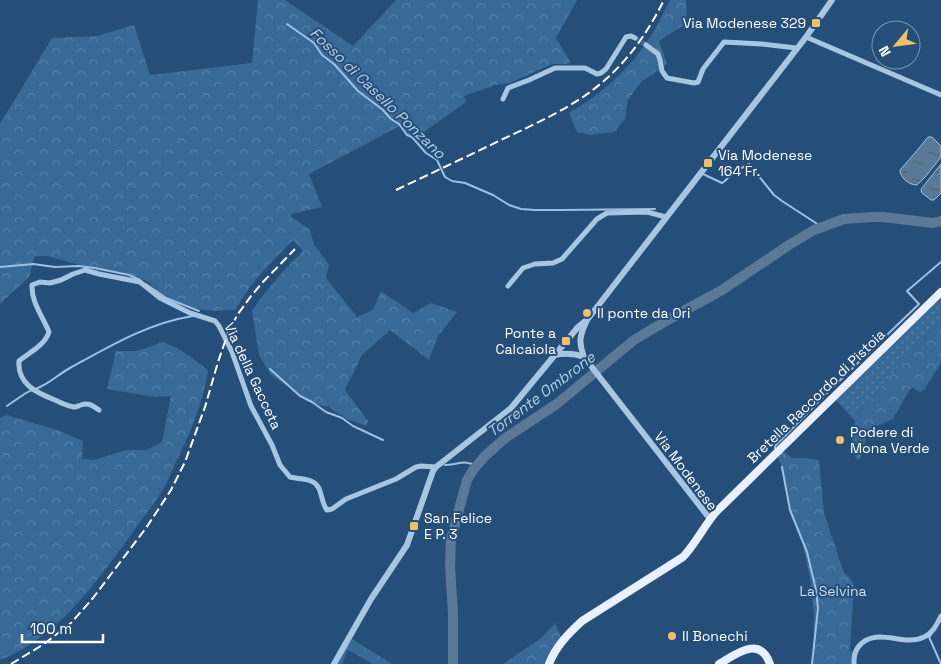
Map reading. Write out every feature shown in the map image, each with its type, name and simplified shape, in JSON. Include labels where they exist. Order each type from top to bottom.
[{"type":"main road","name":"Bretella Raccordo di Pistoia","points":[[710,519],[941,292]]},
{"type":"main road","name":"Via Modenese","points":[[549,664],[556,648],[582,621],[683,557],[710,519]]},
{"type":"main road","points":[[719,664],[752,648],[761,651],[768,657],[770,664]]},
{"type":"street","points":[[586,360],[580,347],[580,339],[587,320],[806,37],[832,0]]},
{"type":"street","points":[[503,99],[508,88],[555,68],[585,68],[598,74],[601,73],[606,69],[626,37],[631,36],[635,38]]},
{"type":"street","points":[[806,37],[941,95]]},
{"type":"street","points":[[646,45],[658,54],[662,72],[665,76],[673,80],[694,83],[698,82],[703,69],[724,42],[796,48]]},
{"type":"street","points":[[508,286],[523,268],[535,264],[553,263],[562,259],[597,219],[607,213],[648,212],[666,217]]},
{"type":"street","name":"Via della Gacceta","points":[[99,410],[89,404],[76,407],[39,394],[25,382],[18,369],[19,361],[37,348],[47,338],[49,332],[31,292],[32,285],[40,282],[50,283],[61,280],[85,270],[140,282],[160,298],[190,313],[215,321],[232,352],[251,406],[280,465],[290,477],[309,480],[315,483],[319,488],[323,506],[327,510],[332,510],[346,499],[396,479],[416,467],[436,467]]},
{"type":"street","points":[[334,664],[370,600],[407,545],[433,471],[511,408],[578,327],[587,320]]},
{"type":"street","points":[[554,355],[577,354],[586,360]]},
{"type":"street","name":"Via Modenese","points":[[586,360],[710,519]]},
{"type":"street","points":[[854,664],[855,652],[868,639],[876,636],[902,640],[922,638],[931,632],[941,616]]},
{"type":"green space","points":[[258,0],[285,0],[353,46],[396,0],[577,0],[556,38],[571,63],[552,64],[510,83],[495,85],[464,96],[466,102],[413,140],[400,126],[309,174],[322,207],[291,214],[291,217],[309,229],[314,244],[329,265],[326,278],[357,317],[373,310],[381,291],[413,313],[431,303],[457,312],[438,336],[429,360],[390,330],[362,355],[345,390],[368,421],[366,426],[347,419],[329,407],[311,403],[271,375],[259,355],[252,311],[276,280],[303,251],[293,240],[250,287],[235,310],[213,311],[198,309],[161,296],[149,282],[130,275],[101,271],[47,256],[35,256],[29,277],[0,304],[0,124],[52,38],[97,36],[134,25],[150,75],[252,63]]},
{"type":"green space","points":[[670,0],[686,0],[687,23],[659,41],[667,64],[641,82],[628,100],[625,119],[614,132],[590,135],[577,132],[569,113],[605,88],[635,58],[655,30]]},
{"type":"green space","points":[[941,298],[941,321],[883,384],[855,421],[836,400]]},
{"type":"green space","points":[[941,321],[941,363],[924,390],[920,392],[913,388],[910,389],[893,419],[872,428],[868,433],[860,459],[857,460],[851,446],[855,421],[883,384]]},
{"type":"green space","points":[[163,342],[181,350],[208,370],[195,420],[165,487],[103,573],[73,608],[39,638],[21,650],[0,660],[0,418],[7,415],[60,431],[83,441],[82,459],[94,460],[126,450],[146,450],[162,442],[171,396],[155,397],[107,389],[116,351],[137,351]]},
{"type":"green space","name":"La Selvina","points":[[781,449],[792,458],[819,460],[824,513],[844,573],[854,585],[850,651],[855,652],[854,664],[813,664],[814,615],[810,579],[803,545],[791,512],[783,469],[776,453]]},
{"type":"green space","points":[[555,623],[561,637],[553,648],[546,664],[503,664],[540,639]]},
{"type":"green space","points":[[352,639],[392,664],[373,664],[348,650],[343,664],[337,664]]},
{"type":"water","points":[[928,137],[932,137],[941,146],[941,157],[917,185],[911,184],[903,178],[900,170]]},
{"type":"water","points":[[941,164],[941,193],[934,200],[931,200],[921,190]]},
{"type":"waterway","name":"Fosso di Casello Ponzano","points":[[287,24],[314,43],[322,55],[334,64],[358,91],[383,110],[426,153],[437,160],[445,177],[452,181],[465,183],[521,209],[655,209]]},
{"type":"waterway","name":"Fosso di Casello Ponzano","points":[[703,174],[722,183],[732,173],[749,164],[774,195],[822,227]]},
{"type":"waterway","name":"Torrente Ombrone","points":[[453,664],[451,539],[467,480],[485,456],[504,439],[558,403],[634,340],[722,290],[814,230],[844,219],[872,217],[933,223],[941,221]]},
{"type":"waterway","points":[[833,387],[919,304],[907,291],[941,262]]},
{"type":"waterway","points":[[0,267],[33,264],[55,267],[78,266],[129,275],[140,280]]},
{"type":"waterway","points":[[146,284],[166,298],[199,311]]},
{"type":"waterway","points":[[7,406],[70,368],[129,337],[160,324],[193,316]]},
{"type":"waterway","points":[[270,369],[300,396],[326,412],[342,418],[353,426],[383,440]]},
{"type":"waterway","points":[[775,449],[775,446],[828,392]]},
{"type":"waterway","points":[[445,465],[465,463],[477,466]]},
{"type":"waterway","points":[[782,467],[790,510],[807,552],[816,590],[818,608],[812,664]]},
{"type":"waterway","points":[[931,635],[929,637],[941,664]]},
{"type":"tunnel","points":[[635,38],[646,45]]},
{"type":"railway","points":[[396,190],[544,120],[594,89],[615,71],[631,52],[646,32],[664,0]]},
{"type":"railway","points":[[11,664],[44,644],[71,623],[93,598],[146,528],[171,490],[185,462],[205,407],[229,330],[251,296],[295,249]]},
{"type":"place","name":"Via Modenese 329","points":[[816,23]]},
{"type":"place","name":"Via Modenese 164 Fr.","points":[[708,163]]},
{"type":"place","name":"Il ponte da Ori","points":[[587,313]]},
{"type":"place","name":"Ponte a Calcaiola","points":[[566,341]]},
{"type":"place","name":"Podere di Mona Verde","points":[[840,440]]},
{"type":"place","name":"San Felice E P. 3","points":[[414,526]]},
{"type":"place","name":"Il Bonechi","points":[[672,636]]}]
